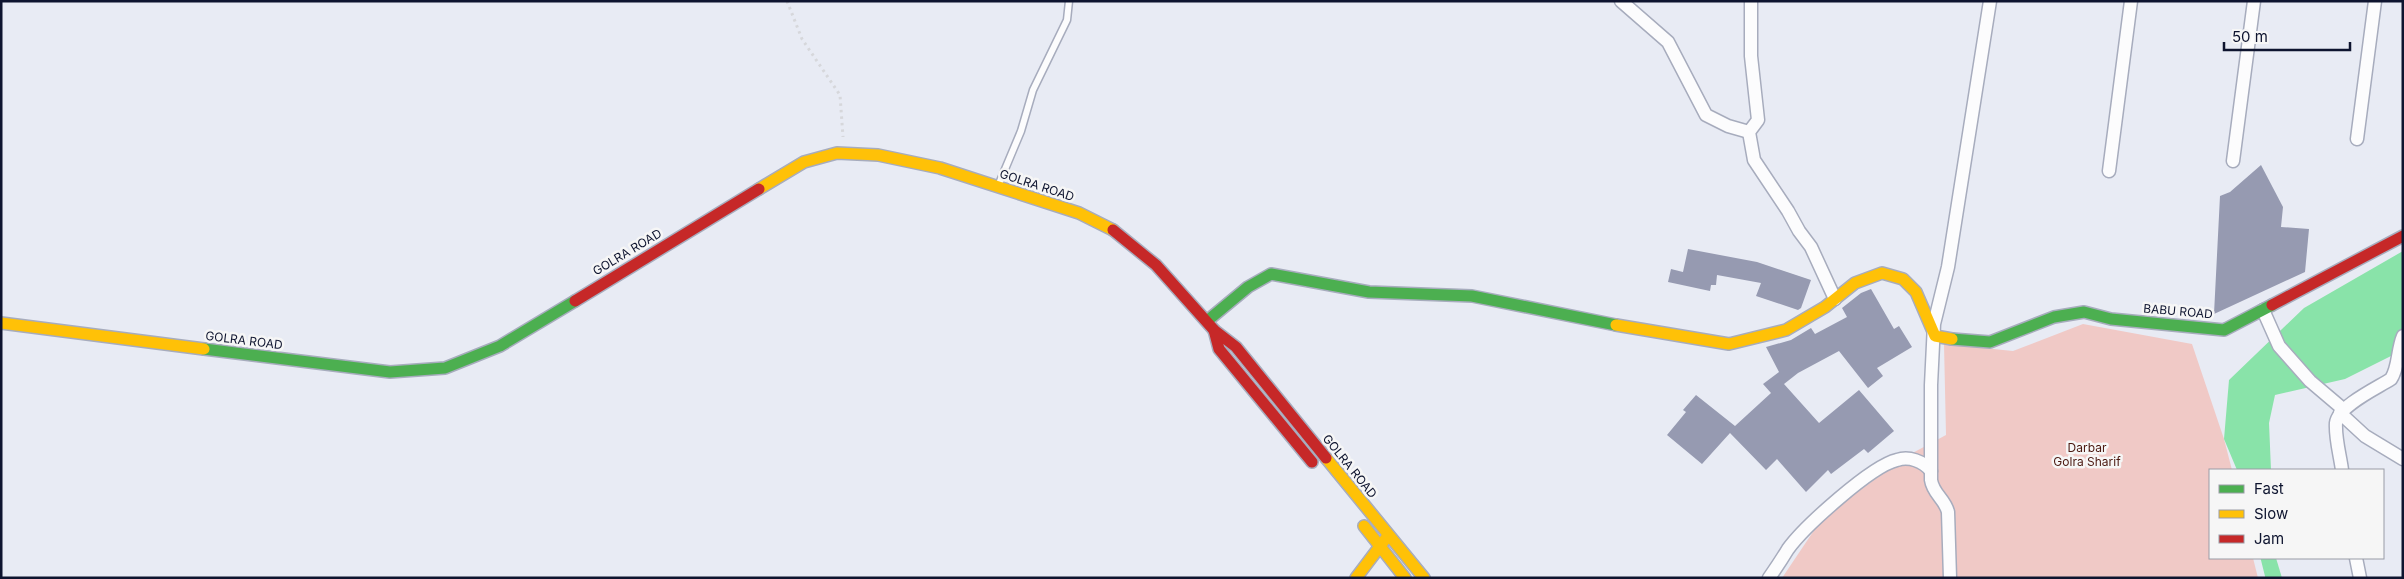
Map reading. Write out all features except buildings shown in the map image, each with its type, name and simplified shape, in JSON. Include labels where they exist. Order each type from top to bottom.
[{"type":"street","points":[[1621,1],[1668,42],[1706,115],[1728,126],[1749,132]]},
{"type":"street","points":[[1751,1],[1751,56],[1758,120],[1749,132],[1754,160],[1811,247],[1835,299]]},
{"type":"street","points":[[1950,578],[1948,512],[1946,505],[1932,489],[1931,385],[1935,336],[1934,324],[1948,267],[1990,1]]},
{"type":"street","points":[[2109,171],[2131,1]]},
{"type":"street","points":[[2233,161],[2254,1]]},
{"type":"street","points":[[2357,138],[2375,1]]},
{"type":"street","name":"GOLRA ROAD","points":[[1,323],[390,372],[445,368],[500,346],[804,162],[843,153],[878,155],[931,166],[998,187],[1079,213],[1115,231],[1156,266],[1210,326],[1236,347],[1424,578]]},
{"type":"street","name":"BABU ROAD","points":[[1935,336],[1990,342],[2054,316],[2084,312],[2111,319],[2224,330],[2403,236]]},
{"type":"street","points":[[1210,326],[1248,287],[1271,274],[1368,292],[1472,296],[1662,334],[1729,344],[1786,330],[1835,299],[1855,283],[1882,272],[1903,278],[1916,292],[1935,336]]},
{"type":"street","points":[[2263,310],[2279,346],[2310,381],[2365,436],[2403,459]]},
{"type":"street","name":"GOLRA ROAD","points":[[1210,326],[1219,350],[1318,468]]},
{"type":"street","points":[[2342,469],[2336,423],[2342,411],[2391,379],[2403,336]]},
{"type":"street","points":[[1769,578],[1788,549],[1804,532],[1829,508],[1882,466],[1897,459],[1910,460],[1919,461],[1931,471]]},
{"type":"street","points":[[1358,518],[1406,578]]},
{"type":"street","points":[[1356,578],[1379,545],[1388,536]]},
{"type":"street","points":[[2356,559],[2360,578]]},
{"type":"lane","points":[[998,187],[1021,131],[1033,90],[1067,20],[1069,1]]},
{"type":"path","points":[[787,1],[802,39],[840,95],[843,109],[843,153]]},
{"type":"green space","name":"Darbar Golra Sharif","points":[[2083,324],[2192,344],[2224,439],[2232,469],[2209,469],[2209,559],[2253,559],[2258,578],[1782,578],[1823,517],[1907,456],[1946,435],[1944,344],[2013,351]]},
{"type":"shaded area","points":[[2403,251],[2403,350],[2345,379],[2275,395],[2269,423],[2271,469],[2237,469],[2224,439],[2229,380],[2304,308]]},
{"type":"shaded area","points":[[2263,559],[2276,559],[2282,578],[2268,578]]},
{"type":"waterway","points":[[2263,559],[2268,578]]},
{"type":"traffic: fast","points":[[1207,321],[1248,287],[1271,274],[1369,292],[1472,296],[1616,325]]},
{"type":"traffic: fast","points":[[204,349],[390,372],[445,368],[500,346],[575,301]]},
{"type":"traffic: fast","points":[[1952,339],[1990,342],[2054,317],[2084,312],[2111,319],[2224,330],[2272,305]]},
{"type":"traffic: slow","points":[[759,189],[804,162],[837,153],[878,155],[940,168],[1079,213],[1113,230]]},
{"type":"traffic: slow","points":[[1616,325],[1729,344],[1786,330],[1825,307],[1855,283],[1882,273],[1903,279],[1916,292],[1935,336],[1952,339]]},
{"type":"traffic: slow","points":[[1,323],[204,349]]},
{"type":"traffic: slow","points":[[1326,458],[1424,578]]},
{"type":"traffic: slow","points":[[1364,526],[1405,578]]},
{"type":"traffic: slow","points":[[1356,578],[1387,537]]},
{"type":"traffic: jam","points":[[575,301],[759,189]]},
{"type":"traffic: jam","points":[[1113,230],[1156,265],[1214,330],[1236,347],[1326,458]]},
{"type":"traffic: jam","points":[[2272,305],[2403,236]]},
{"type":"traffic: jam","points":[[1214,330],[1219,349],[1312,462]]}]
